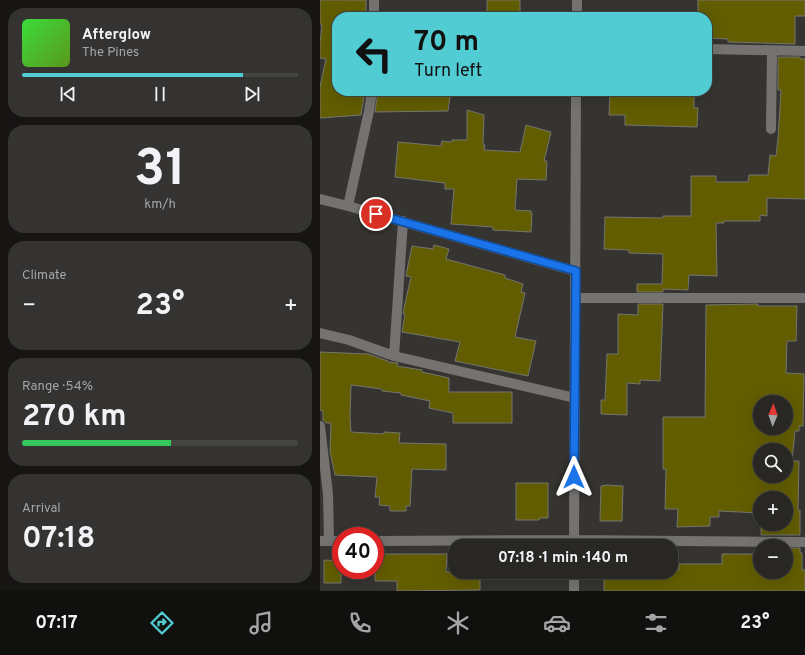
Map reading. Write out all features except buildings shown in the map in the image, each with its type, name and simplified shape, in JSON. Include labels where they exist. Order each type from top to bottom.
[{"type":"street","points":[[374,0],[374,12]]},
{"type":"street","points":[[577,0],[577,12]]},
{"type":"street","points":[[712,49],[805,51]]},
{"type":"street","points":[[771,129],[772,51]]},
{"type":"street","points":[[348,206],[371,96]]},
{"type":"street","points":[[574,539],[576,96]]},
{"type":"street","points":[[320,199],[403,221],[576,271]]},
{"type":"street","points":[[394,356],[403,221]]},
{"type":"street","points":[[575,298],[805,298]]},
{"type":"street","points":[[320,333],[349,340],[394,356],[575,398]]},
{"type":"street","points":[[320,426],[328,494],[324,541]]},
{"type":"street","points":[[384,541],[448,542]]},
{"type":"street","points":[[678,543],[805,542]]},
{"type":"street","points":[[574,579],[574,591]]},
{"type":"route","points":[[376,214],[576,271],[574,477]]}]
